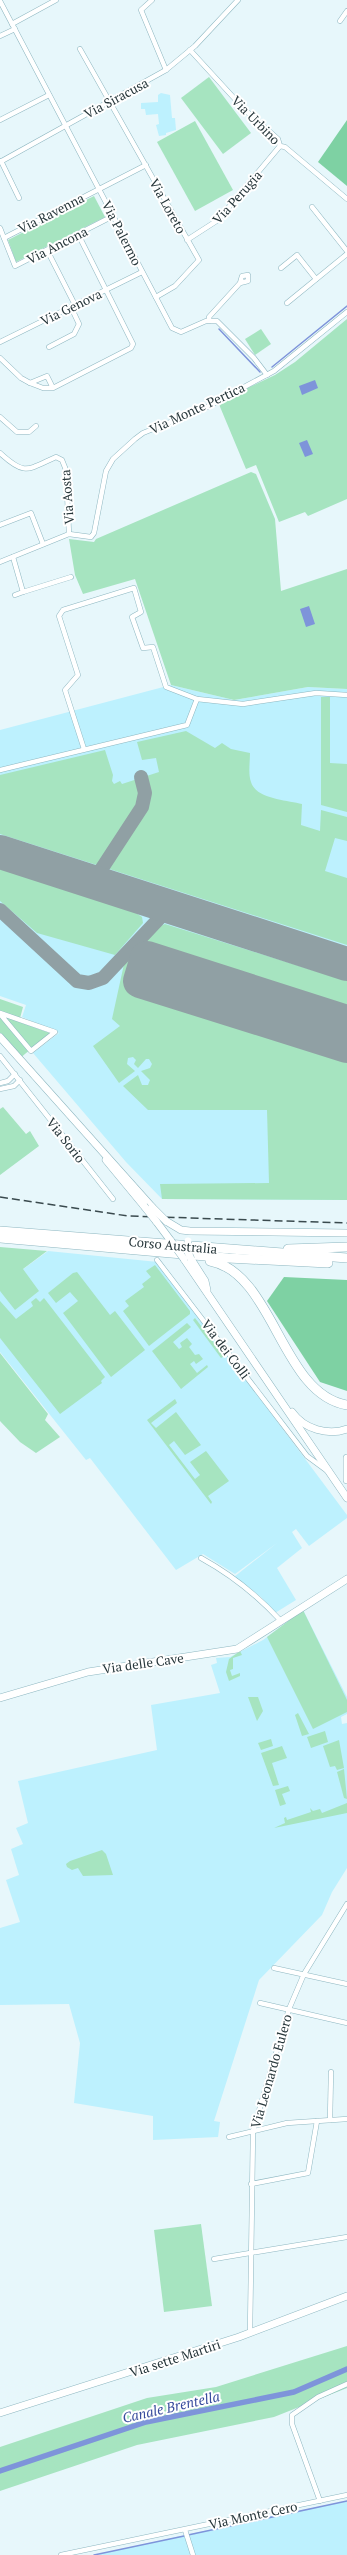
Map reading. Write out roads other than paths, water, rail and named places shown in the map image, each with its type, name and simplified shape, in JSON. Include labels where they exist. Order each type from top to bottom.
[{"type":"highway","name":"Corso Australia","points":[[0,1231],[347,1258]]},
{"type":"highway","name":"Corso Australia","points":[[0,1238],[228,1258],[347,1264]]},
{"type":"highway","points":[[233,1250],[347,1247]]},
{"type":"highway","points":[[151,1251],[212,1261],[225,1265],[235,1272],[248,1287],[312,1387],[330,1400],[347,1405]]},
{"type":"main road","points":[[0,1037],[95,1145],[171,1241],[188,1259],[205,1281],[209,1296],[326,1470]]},
{"type":"main road","points":[[95,1145],[116,1164],[152,1207],[166,1221],[181,1230],[197,1232],[347,1234]]},
{"type":"main road","points":[[188,1259],[188,1241],[197,1232]]},
{"type":"main road","points":[[262,1375],[294,1415],[307,1426],[322,1431],[347,1429]]},
{"type":"main road","points":[[347,1458],[347,1480]]},
{"type":"main road","name":"Via dei Colli","points":[[326,1470],[347,1498]]},
{"type":"main road","name":"Via delle Cave","points":[[0,1698],[88,1672],[237,1649],[280,1620],[347,1579]]},
{"type":"main road","name":"Via sette Martiri","points":[[0,2413],[250,2333],[347,2296]]},
{"type":"street","points":[[12,24],[56,0]]},
{"type":"street","points":[[152,0],[141,10],[166,70]]},
{"type":"street","name":"Via Siracusa","points":[[1,162],[166,70],[190,50],[238,0]]},
{"type":"street","name":"Via Palermo","points":[[0,1],[174,331],[181,332],[209,320]]},
{"type":"street","points":[[340,22],[347,11]]},
{"type":"street","points":[[0,36],[15,29]]},
{"type":"street","name":"Via Loreto","points":[[80,49],[199,260],[175,286],[156,297]]},
{"type":"street","name":"Via Urbino","points":[[190,50],[245,110],[278,139],[280,146],[287,149],[347,199]]},
{"type":"street","points":[[0,120],[49,94]]},
{"type":"street","name":"Via Perugia","points":[[187,240],[218,220],[280,146]]},
{"type":"street","points":[[1,162],[19,198]]},
{"type":"street","name":"Via Ravenna","points":[[2,237],[146,165]]},
{"type":"street","points":[[312,207],[347,251]]},
{"type":"street","name":"Via Ancona","points":[[0,228],[2,237],[15,266],[113,216]]},
{"type":"street","points":[[0,358],[21,378],[43,388],[53,388],[132,348],[133,344],[78,234]]},
{"type":"street","points":[[47,250],[73,306],[79,324],[74,334],[49,347]]},
{"type":"street","points":[[292,250],[316,279]]},
{"type":"street","points":[[287,303],[347,254]]},
{"type":"street","points":[[281,268],[296,255]]},
{"type":"street","name":"Via Genova","points":[[0,342],[142,272]]},
{"type":"street","points":[[240,283],[209,317],[209,320],[224,326],[267,375]]},
{"type":"street","name":"Via Monte Pertica","points":[[69,534],[92,536],[104,475],[113,460],[130,443],[143,433],[205,408],[267,375],[289,361],[347,312]]},
{"type":"street","points":[[30,383],[47,376],[53,388]]},
{"type":"street","points":[[0,417],[17,432],[28,432],[36,426]]},
{"type":"street","name":"Via Aosta","points":[[0,453],[16,467],[22,469],[35,466],[56,457],[62,460],[66,470],[69,534]]},
{"type":"street","points":[[0,525],[31,513],[43,544]]},
{"type":"street","points":[[0,562],[69,534]]},
{"type":"street","points":[[13,557],[23,592]]},
{"type":"street","points":[[15,595],[71,577]]},
{"type":"street","points":[[84,749],[65,690],[78,675],[59,616],[63,610],[134,588],[142,612],[132,617],[143,648],[153,647],[166,687],[197,699],[243,704],[316,693],[347,695]]},
{"type":"street","points":[[0,770],[187,725],[197,699]]},
{"type":"street","points":[[0,1013],[55,1032],[31,1052],[0,1013]]},
{"type":"street","name":"Via Sorio","points":[[0,1056],[113,1199]]},
{"type":"street","points":[[0,1083],[8,1081],[15,1074]]},
{"type":"street","points":[[0,1089],[14,1086],[20,1080]]},
{"type":"street","name":"Via dei Colli","points":[[157,1260],[307,1456],[326,1470]]},
{"type":"street","points":[[294,1439],[299,1439],[302,1433]]},
{"type":"street","points":[[201,1558],[222,1570],[260,1598],[280,1620]]},
{"type":"street","name":"Via Leonardo Eulero","points":[[250,2333],[251,2184],[253,2131],[289,2009],[304,1974],[347,1904]]},
{"type":"street","points":[[274,1968],[347,1984]]},
{"type":"street","points":[[260,2003],[347,2023]]},
{"type":"street","points":[[330,2120],[331,2072]]},
{"type":"street","points":[[229,2137],[287,2123],[347,2118]]},
{"type":"street","points":[[251,2184],[308,2173],[317,2121]]},
{"type":"street","points":[[214,2259],[347,2237]]},
{"type":"street","points":[[320,2501],[291,2419],[295,2411],[318,2397],[347,2384]]},
{"type":"street","name":"Via Monte Cero","points":[[61,2555],[347,2495]]},
{"type":"street","points":[[186,2530],[188,2542],[193,2555]]},
{"type":"water","points":[[315,380],[318,388],[302,395],[299,386]]},
{"type":"water","points":[[307,440],[313,454],[305,457],[299,443]]},
{"type":"water","points":[[309,606],[315,624],[306,627],[300,609]]},
{"type":"waterway","points":[[272,367],[347,306]]},
{"type":"waterway","points":[[219,329],[260,372]]},
{"type":"waterway","name":"Canale Brentella","points":[[0,2471],[146,2422],[294,2392],[347,2369]]},
{"type":"waterway","points":[[188,2535],[347,2501]]},
{"type":"waterway","points":[[94,2555],[184,2536]]},
{"type":"railway","points":[[0,1197],[128,1216],[347,1223]]}]
